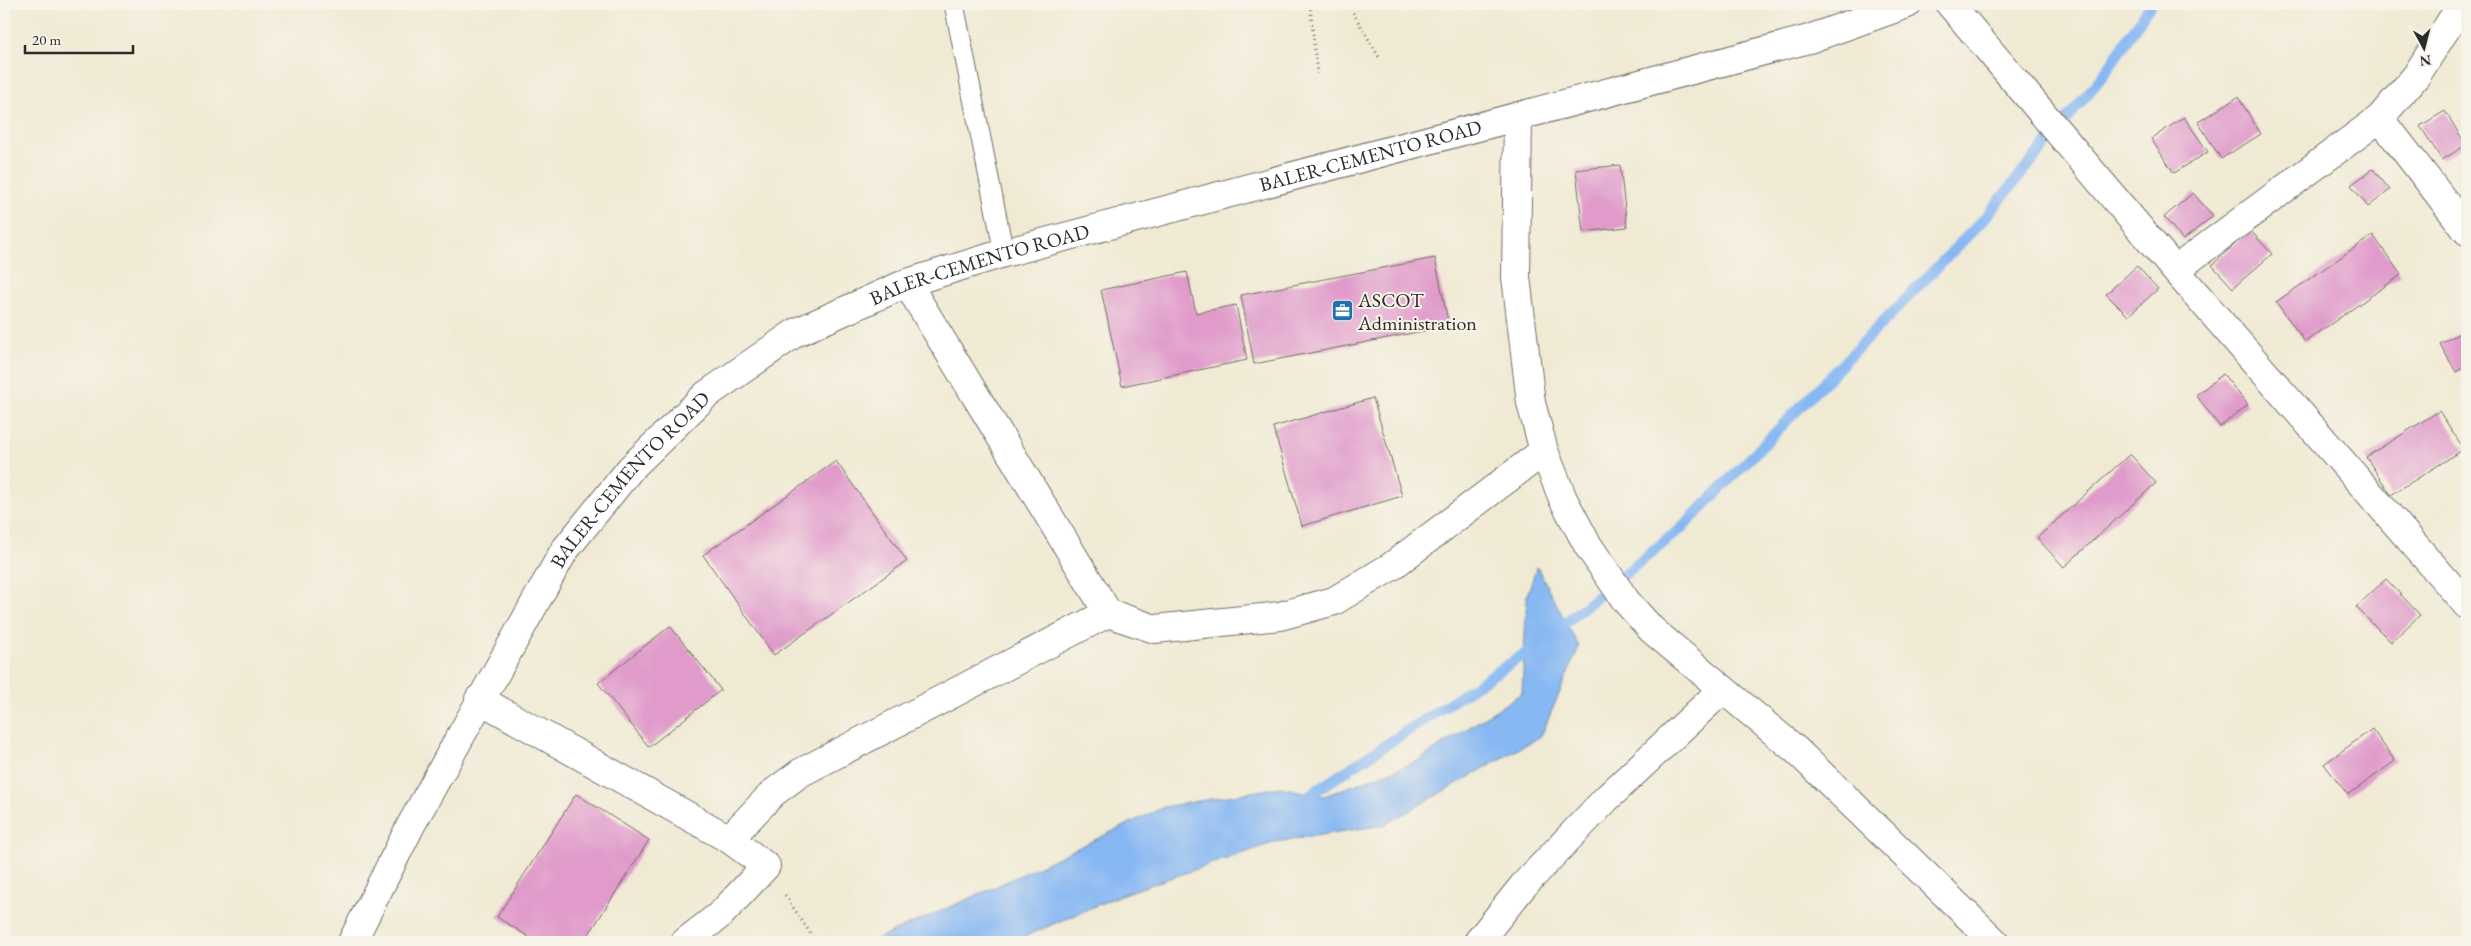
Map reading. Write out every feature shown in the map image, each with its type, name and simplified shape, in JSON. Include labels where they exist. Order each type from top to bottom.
[{"type":"street","name":"BALER-CEMENTO ROAD","points":[[352,942],[411,825],[479,699],[564,551],[631,468],[706,395],[795,333],[908,283],[1004,253],[1809,39],[1907,4]]},
{"type":"street","points":[[1950,4],[2175,270],[2467,605]]},
{"type":"street","points":[[2175,270],[2380,118],[2416,76],[2464,4]]},
{"type":"street","points":[[1518,116],[1516,276],[1531,403],[1544,451],[1563,499],[1587,544],[1626,601],[1652,630],[1796,750],[1994,942]]},
{"type":"street","points":[[2380,118],[2467,230]]},
{"type":"street","points":[[908,283],[1108,613],[1155,628],[1280,616],[1334,600],[1392,566],[1544,451]]},
{"type":"street","points":[[729,838],[773,793],[800,773],[1108,613]]},
{"type":"street","points":[[1478,942],[1523,886],[1607,798],[1723,689]]},
{"type":"street","points":[[479,699],[729,838],[766,866],[721,914],[685,942]]},
{"type":"lane","points":[[954,4],[1004,253]]},
{"type":"path","points":[[1310,4],[1317,74]]},
{"type":"path","points":[[1348,4],[1380,59]]},
{"type":"path","points":[[766,866],[816,942]]},
{"type":"water","points":[[1537,567],[1579,647],[1541,736],[1384,825],[1276,842],[1123,894],[1012,942],[870,942],[991,889],[1164,807],[1280,787],[1324,796],[1416,762],[1522,693],[1527,595]]},
{"type":"building","points":[[2238,97],[2261,134],[2221,159],[2198,122]]},
{"type":"building","points":[[2445,111],[2466,145],[2442,160],[2420,126]]},
{"type":"building","points":[[2184,117],[2208,152],[2174,173],[2151,139]]},
{"type":"building","points":[[1620,165],[1627,227],[1583,232],[1576,170]]},
{"type":"building","points":[[2373,169],[2390,190],[2368,207],[2351,185]]},
{"type":"building","points":[[2193,193],[2213,216],[2183,240],[2164,217]]},
{"type":"building","points":[[2250,230],[2272,254],[2233,288],[2212,265]]},
{"type":"building","points":[[2373,235],[2401,275],[2305,342],[2276,302]]},
{"type":"building","points":[[1435,258],[1449,326],[1254,364],[1241,295]]},
{"type":"building","points":[[2137,266],[2158,289],[2128,316],[2106,294]]},
{"type":"building","points":[[1187,272],[1196,313],[1236,305],[1247,360],[1122,386],[1101,290]]},
{"type":"building","points":[[2467,329],[2467,366],[2456,372],[2440,344]]},
{"type":"building","points":[[2223,374],[2248,405],[2220,427],[2196,395]]},
{"type":"building","points":[[1373,398],[1402,496],[1302,526],[1273,427]]},
{"type":"building","points":[[2439,411],[2464,449],[2391,495],[2366,457]]},
{"type":"building","points":[[2130,454],[2156,483],[2064,567],[2037,538]]},
{"type":"building","points":[[836,461],[907,561],[774,655],[703,555]]},
{"type":"building","points":[[2386,579],[2420,615],[2391,642],[2356,607]]},
{"type":"building","points":[[670,626],[721,690],[649,747],[598,683]]},
{"type":"building","points":[[2372,729],[2395,761],[2348,795],[2324,764]]},
{"type":"building","points":[[576,794],[649,840],[584,942],[537,942],[497,917]]},
{"type":"waterway","points":[[1555,631],[1685,525],[1984,219],[2105,73],[2151,4]]},
{"type":"waterway","points":[[1299,802],[1535,647]]},
{"type":"place","name":"ASCOT Administration","points":[[1342,311]]}]
